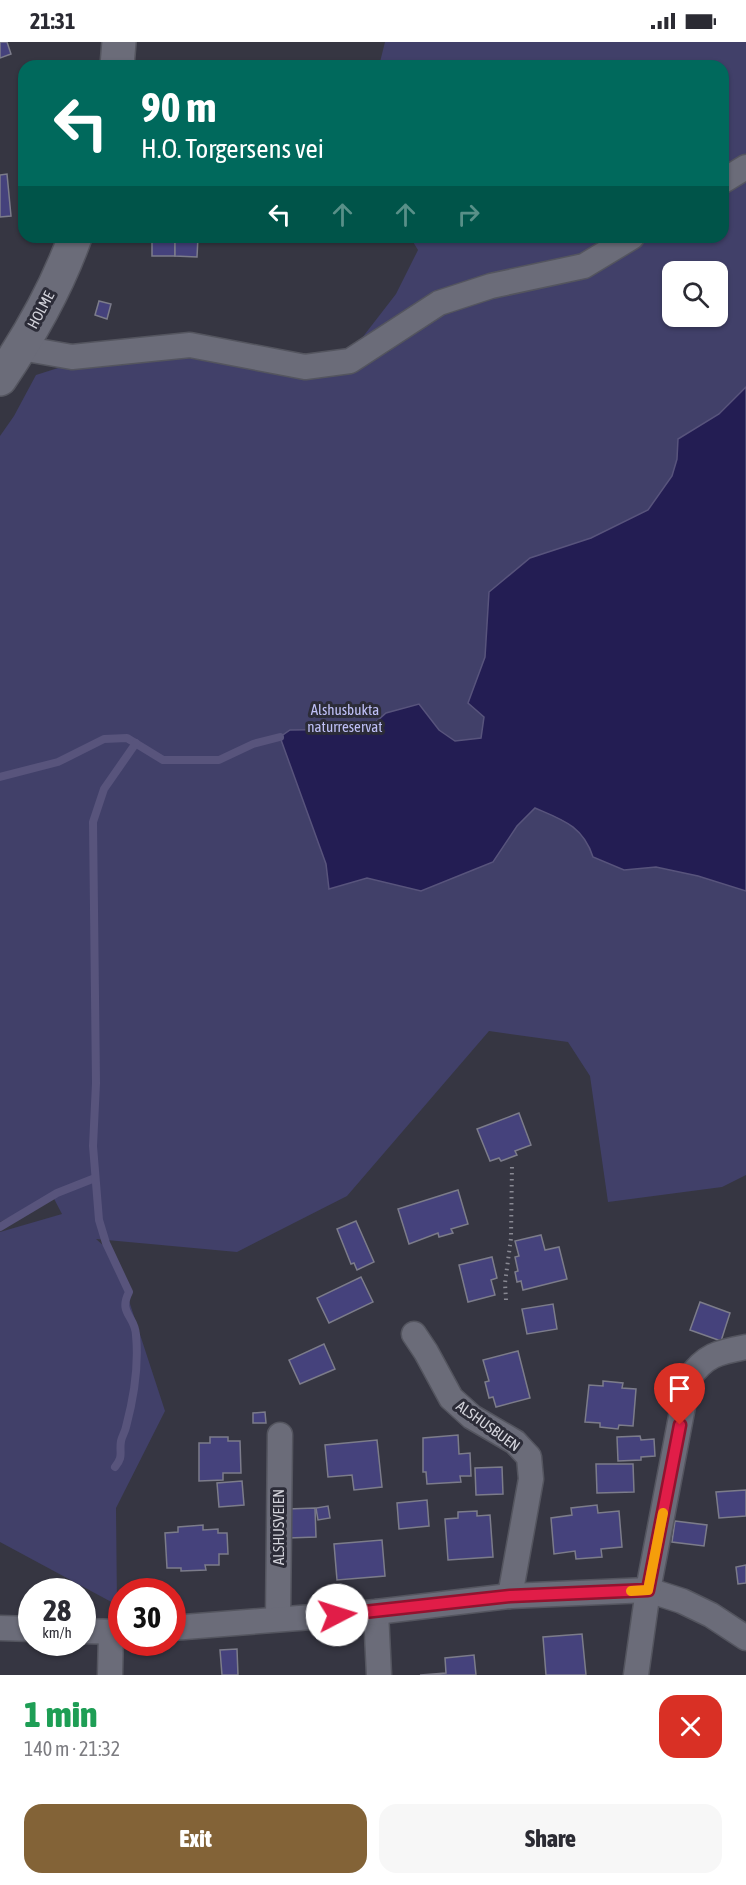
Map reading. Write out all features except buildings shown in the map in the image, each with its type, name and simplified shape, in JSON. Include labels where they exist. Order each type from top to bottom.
[{"type":"main road","points":[[118,60],[119,42]]},
{"type":"main road","name":"HOLME","points":[[0,379],[21,348],[47,300],[72,243]]},
{"type":"street","points":[[729,177],[746,167]]},
{"type":"street","points":[[21,348],[72,357],[190,345],[305,367],[350,361],[439,303],[491,286],[584,266],[622,243]]},
{"type":"street","name":"ALSHUSBUEN","points":[[414,1334],[451,1398],[472,1417],[515,1442],[529,1457],[531,1479],[510,1596]]},
{"type":"street","points":[[636,1675],[648,1590],[688,1380],[695,1369],[717,1353],[746,1347]]},
{"type":"street","name":"ALSHUSVEIEN","points":[[278,1620],[280,1435]]},
{"type":"street","points":[[186,1627],[376,1611],[510,1596],[648,1590],[711,1615],[746,1638]]},
{"type":"street","points":[[376,1611],[379,1675]]},
{"type":"street","points":[[0,1628],[18,1629]]},
{"type":"street","points":[[110,1675],[113,1656]]},
{"type":"path","points":[[506,1300],[505,1283],[511,1238],[512,1164]]},
{"type":"green space","name":"Alshusbukta naturreservat","points":[[385,42],[746,42],[746,1175],[722,1187],[608,1202],[590,1076],[568,1042],[489,1031],[347,1196],[237,1252],[96,1239],[114,1255],[165,1411],[116,1508],[117,1578],[108,1578],[108,1600],[96,1594],[96,1578],[67,1578],[0,1542],[0,1232],[62,1214],[51,1193],[42,1201],[0,1222],[0,436],[14,416],[36,375],[58,368],[188,358],[273,373],[356,368],[390,351],[355,347],[396,294],[418,250],[414,243],[729,243],[729,60],[380,60]]},
{"type":"shaded area","points":[[746,387],[746,891],[698,876],[656,867],[624,870],[593,857],[584,838],[571,825],[535,808],[517,826],[493,862],[421,891],[367,878],[329,889],[326,864],[280,737],[290,730],[368,729],[386,713],[419,704],[439,730],[455,741],[481,738],[484,717],[468,703],[485,657],[489,592],[530,558],[591,538],[648,510],[672,476],[677,459],[678,439],[719,414]]},
{"type":"waterway","points":[[0,777],[58,762],[104,739],[127,738],[163,760],[219,760],[253,744],[280,737]]},
{"type":"waterway","points":[[115,1467],[120,1457],[121,1441],[126,1429],[133,1393],[137,1347],[135,1328],[125,1305],[129,1292],[106,1243],[99,1220],[93,1146],[96,1083],[93,822],[104,789],[136,743]]},
{"type":"waterway","points":[[0,1227],[57,1193],[95,1178]]},
{"type":"slow traffic","points":[[631,1591],[648,1590],[663,1513]]},
{"type":"route","points":[[337,1615],[510,1596],[648,1590],[680,1425]]}]
